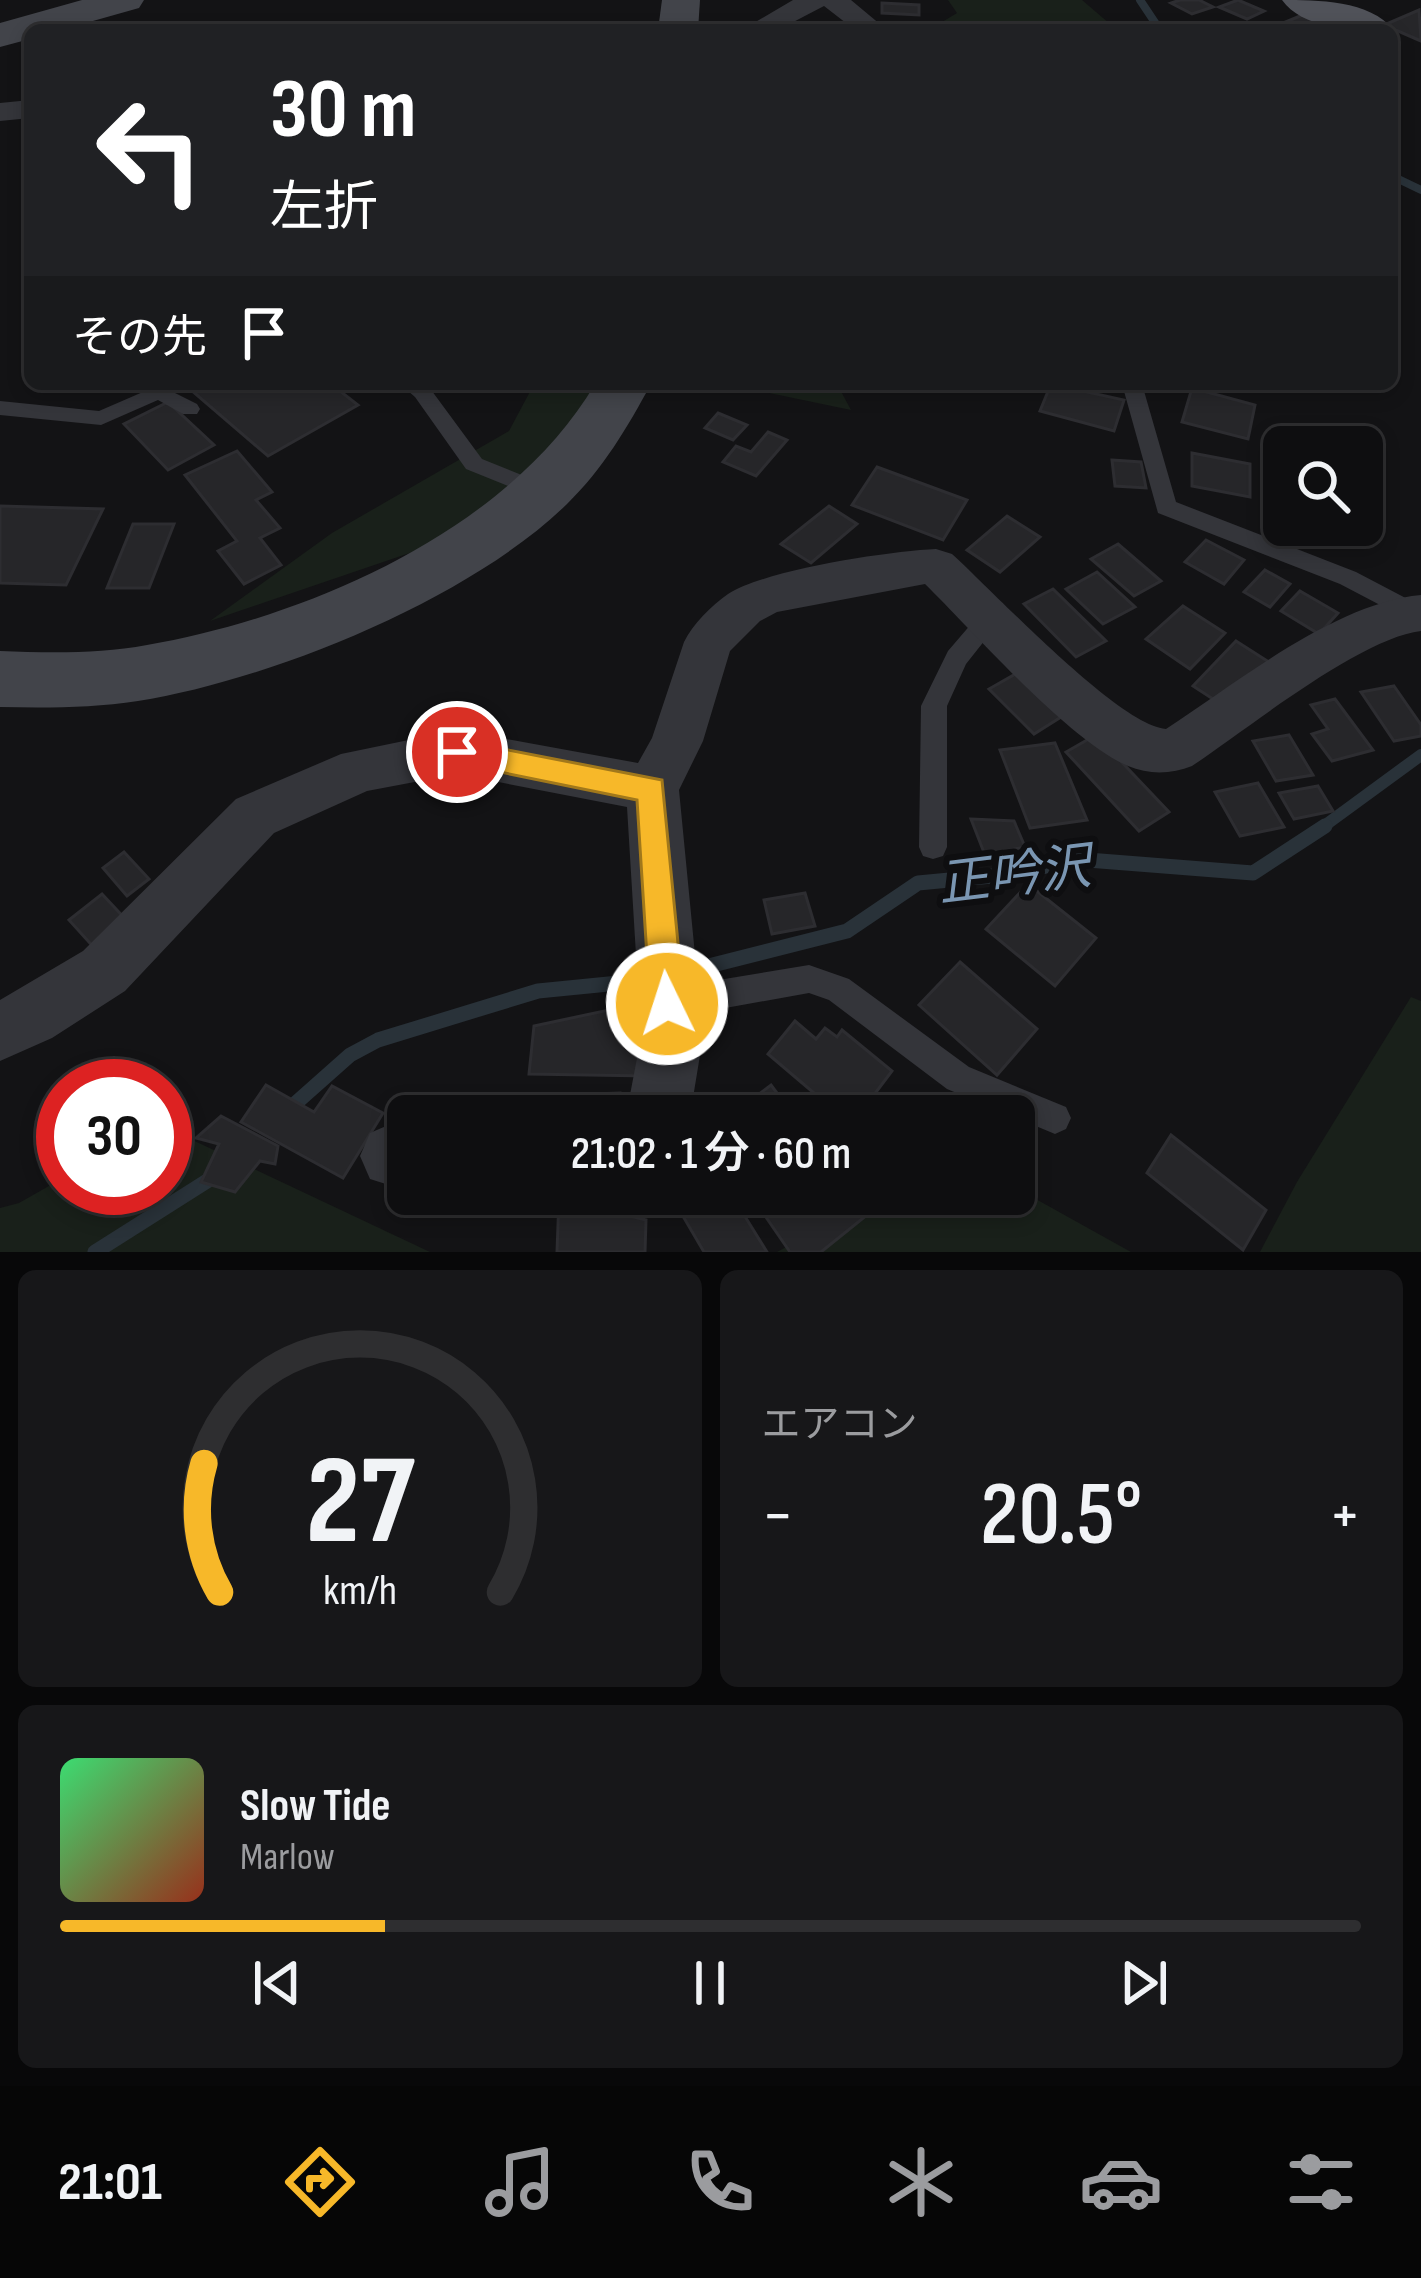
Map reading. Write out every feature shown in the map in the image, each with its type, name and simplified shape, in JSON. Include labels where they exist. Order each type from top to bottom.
[{"type":"main road","points":[[41,24],[125,0]]},
{"type":"main road","points":[[1301,0],[1359,24]]},
{"type":"main road","points":[[0,679],[160,670],[292,630],[391,592],[511,518],[578,458],[620,390]]},
{"type":"street","points":[[768,24],[815,0]]},
{"type":"street","points":[[833,0],[865,24]]},
{"type":"street","points":[[662,1095],[672,1037],[652,789],[677,741],[708,642],[743,608],[766,596],[937,566],[1091,714],[1142,749],[1174,751],[1368,627],[1415,611]]},
{"type":"street","points":[[0,1031],[32,1017],[104,971],[255,816],[360,770],[457,752],[652,789]]},
{"type":"lane","points":[[0,408],[101,418],[160,390]]},
{"type":"lane","points":[[166,390],[190,409]]},
{"type":"lane","points":[[419,390],[474,464],[541,490]]},
{"type":"lane","points":[[1134,390],[1166,506],[1348,578],[1415,611]]},
{"type":"lane","points":[[933,847],[934,706],[957,658],[992,616]]},
{"type":"lane","points":[[667,1004],[809,979],[838,989],[958,1078],[1054,1118]]},
{"type":"shaded area","points":[[948,0],[1082,0],[1110,24],[939,24],[957,13]]},
{"type":"shaded area","points":[[531,390],[645,390],[433,545],[210,621],[332,533],[509,431]]},
{"type":"shaded area","points":[[755,390],[840,390],[851,410]]},
{"type":"shaded area","points":[[1411,997],[1421,1001],[1421,1252],[1260,1252],[1297,1182]]},
{"type":"shaded area","points":[[192,1140],[430,1252],[0,1252],[0,1208],[36,1193],[36,1215],[192,1215]]},
{"type":"shaded area","points":[[1035,1199],[1131,1252],[777,1252],[846,1215],[1035,1215]]},
{"type":"building","points":[[1199,0],[1213,7],[1192,14],[1171,3]]},
{"type":"building","points":[[1238,0],[1264,11],[1247,19],[1219,7]]},
{"type":"building","points":[[882,3],[919,5],[919,15],[882,13]]},
{"type":"building","points":[[1419,10],[1421,41],[1398,31],[1398,24],[1386,24]]},
{"type":"building","points":[[1305,14],[1328,24],[1281,24]]},
{"type":"building","points":[[191,390],[339,390],[358,405],[268,456]]},
{"type":"building","points":[[1049,390],[1078,390],[1124,400],[1114,431],[1040,411]]},
{"type":"building","points":[[1191,390],[1255,405],[1248,439],[1182,422]]},
{"type":"building","points":[[168,402],[214,445],[168,470],[124,424]]},
{"type":"building","points":[[718,413],[747,425],[733,440],[705,428]]},
{"type":"building","points":[[768,432],[787,440],[756,476],[723,462],[736,446],[751,452]]},
{"type":"building","points":[[237,451],[272,492],[256,500],[280,528],[260,538],[281,565],[244,584],[218,551],[237,541],[185,475]]},
{"type":"building","points":[[1192,453],[1250,464],[1250,497],[1192,486]]},
{"type":"building","points":[[1112,460],[1141,462],[1146,488],[1115,486]]},
{"type":"building","points":[[877,467],[967,500],[943,540],[852,505]]},
{"type":"building","points":[[0,506],[103,509],[66,585],[0,583]]},
{"type":"building","points":[[829,506],[857,524],[811,563],[781,544]]},
{"type":"building","points":[[1007,516],[1040,537],[1000,572],[967,550]]},
{"type":"building","points":[[133,524],[174,524],[149,588],[107,588]]},
{"type":"building","points":[[1206,540],[1244,560],[1224,584],[1185,562]]},
{"type":"building","points":[[1118,544],[1161,581],[1134,596],[1091,559]]},
{"type":"building","points":[[1265,570],[1290,584],[1270,607],[1244,592]]},
{"type":"building","points":[[1097,572],[1135,607],[1103,624],[1066,589]]},
{"type":"building","points":[[1053,589],[1106,641],[1076,657],[1024,604]]},
{"type":"building","points":[[1300,591],[1338,613],[1319,634],[1281,611]]},
{"type":"building","points":[[1183,606],[1225,633],[1190,669],[1146,639]]},
{"type":"building","points":[[1236,641],[1272,664],[1230,710],[1193,686]]},
{"type":"building","points":[[1024,669],[1069,712],[1034,734],[989,689]]},
{"type":"building","points":[[1394,686],[1421,725],[1421,736],[1394,741],[1361,692]]},
{"type":"building","points":[[1335,699],[1373,750],[1332,761],[1312,734],[1328,729],[1311,705]]},
{"type":"building","points":[[1096,735],[1169,812],[1139,831],[1066,752]]},
{"type":"building","points":[[1289,735],[1313,775],[1276,781],[1253,741]]},
{"type":"building","points":[[1055,743],[1087,820],[1030,828],[1000,750]]},
{"type":"building","points":[[1258,783],[1284,827],[1240,836],[1215,792]]},
{"type":"building","points":[[1318,786],[1333,811],[1294,819],[1279,793]]},
{"type":"building","points":[[971,819],[1014,821],[1025,847],[985,855]]},
{"type":"building","points":[[124,852],[149,879],[127,896],[103,868]]},
{"type":"building","points":[[1028,884],[1096,938],[1055,986],[986,929]]},
{"type":"building","points":[[805,893],[815,926],[772,934],[764,900]]},
{"type":"building","points":[[102,894],[131,925],[98,952],[69,920]]},
{"type":"building","points":[[960,962],[1037,1029],[997,1075],[919,1005]]},
{"type":"building","points":[[651,1001],[648,1076],[529,1074],[534,1026]]},
{"type":"building","points":[[795,1021],[816,1039],[825,1028],[837,1037],[842,1030],[892,1071],[874,1095],[816,1095],[768,1054]]},
{"type":"building","points":[[266,1085],[314,1112],[332,1086],[383,1113],[343,1178],[241,1122]]},
{"type":"building","points":[[771,1085],[778,1095],[758,1095]]},
{"type":"building","points":[[221,1116],[278,1146],[275,1164],[260,1161],[235,1192],[201,1182],[219,1144],[196,1138]]},
{"type":"building","points":[[1171,1135],[1266,1210],[1243,1250],[1147,1173]]},
{"type":"building","points":[[558,1215],[626,1215],[646,1220],[645,1252],[557,1252]]},
{"type":"building","points":[[682,1215],[744,1215],[767,1252],[704,1252]]},
{"type":"building","points":[[764,1215],[867,1215],[821,1252],[790,1252]]},
{"type":"waterway","name":"正吟沢","points":[[1140,0],[1156,24]]},
{"type":"waterway","name":"正吟沢","points":[[1398,179],[1421,190]]},
{"type":"waterway","name":"正吟沢","points":[[1320,829],[1421,755]]},
{"type":"waterway","name":"正吟沢","points":[[681,973],[847,931],[918,883],[1013,874],[1075,859],[1253,873],[1325,826]]},
{"type":"waterway","name":"正吟沢","points":[[288,1110],[350,1055],[378,1040],[538,991],[649,980]]},
{"type":"waterway","name":"正吟沢","points":[[95,1252],[215,1176]]},
{"type":"route","points":[[457,752],[652,789],[667,1004]]}]
